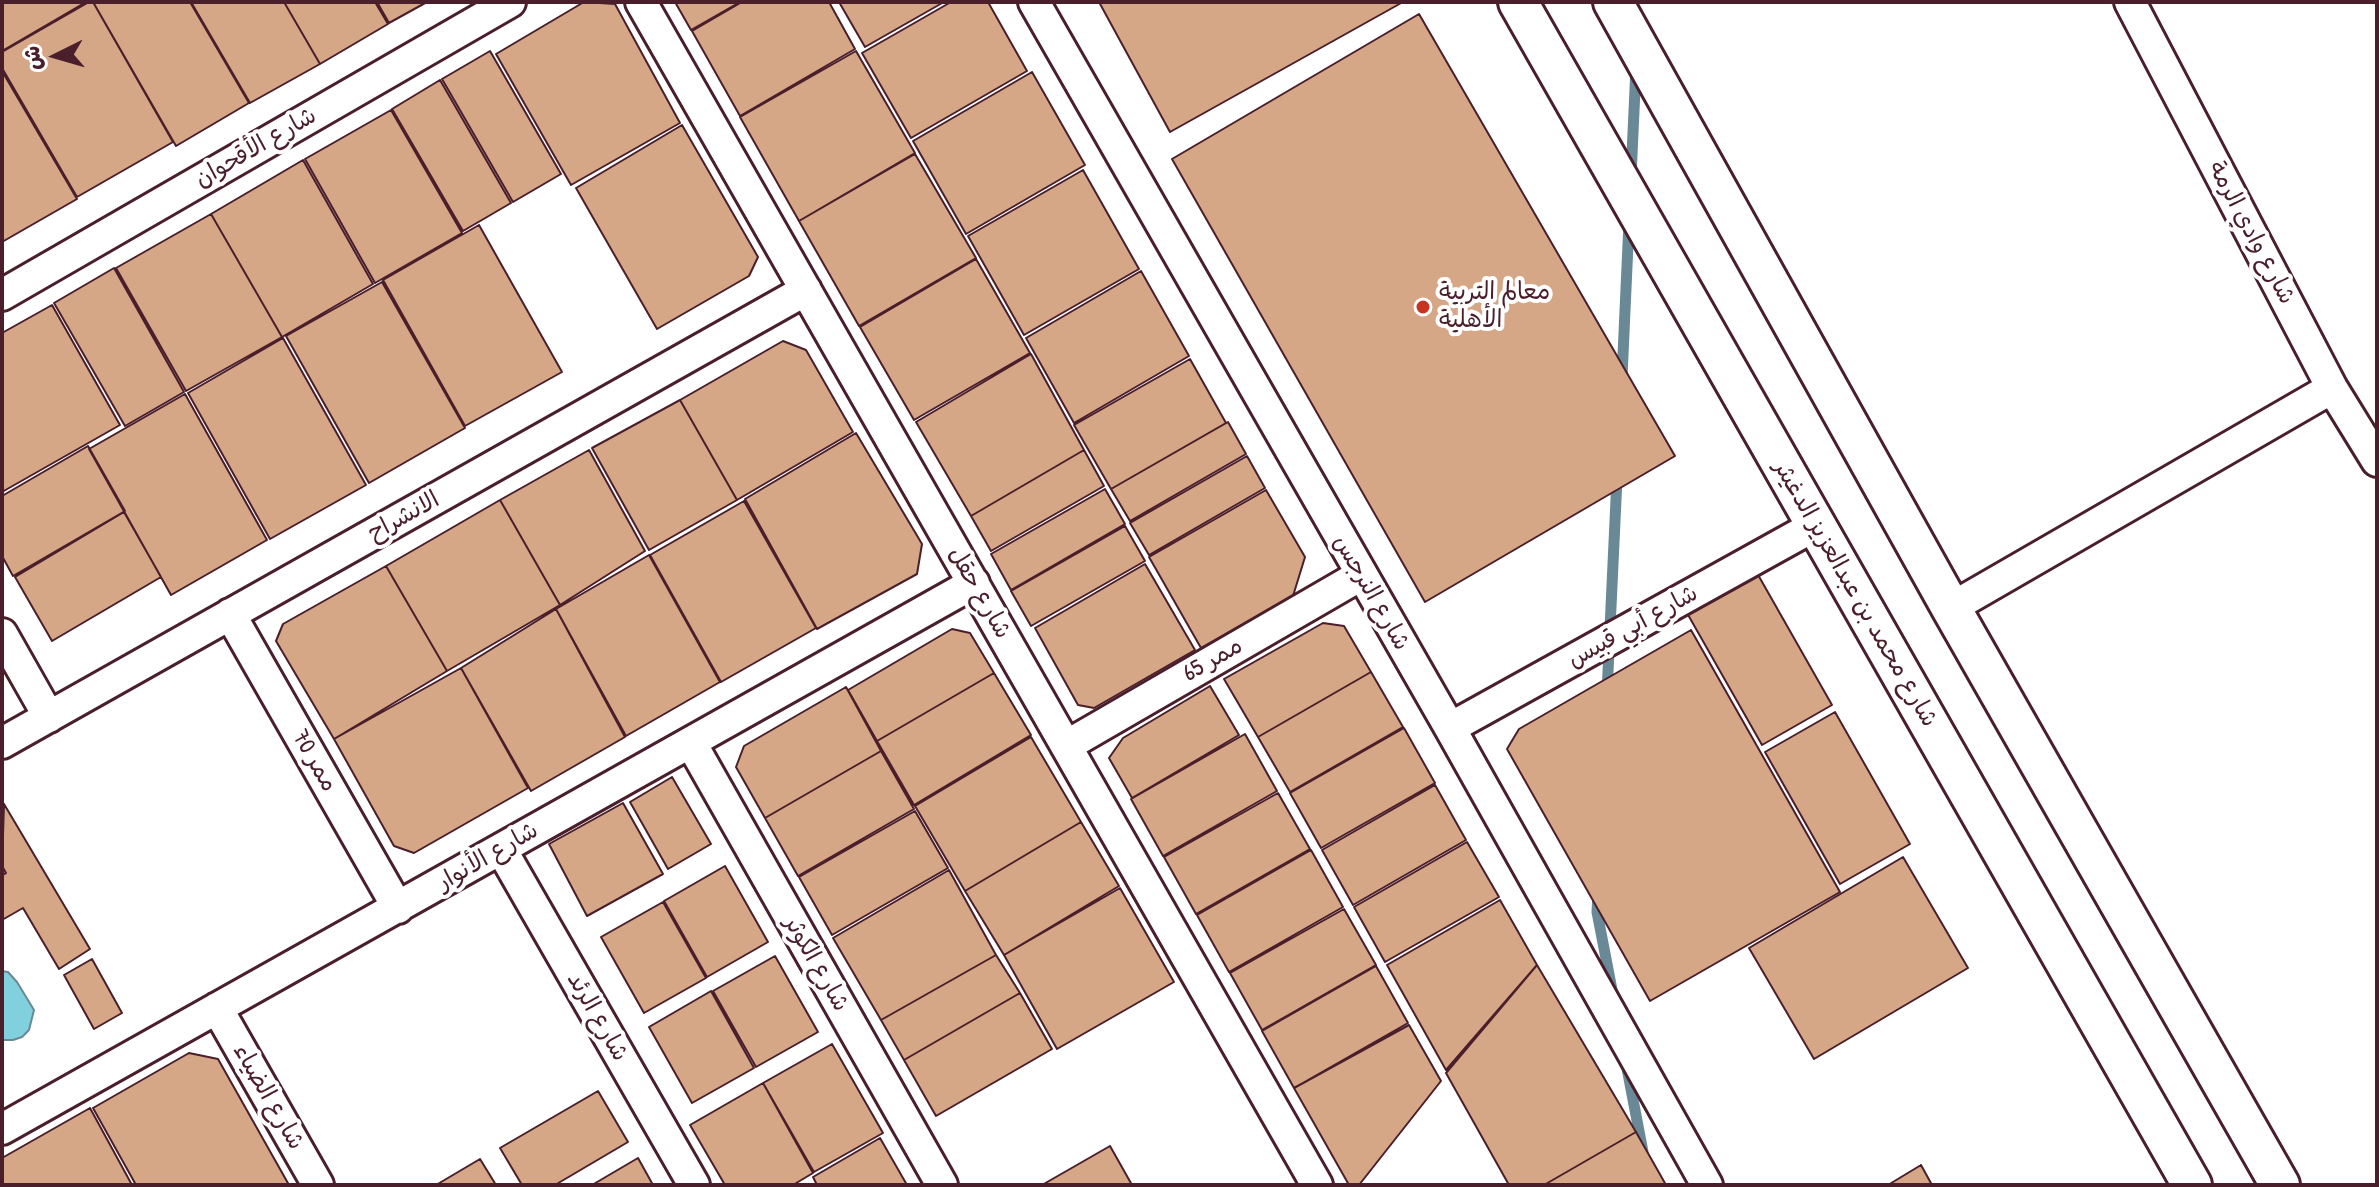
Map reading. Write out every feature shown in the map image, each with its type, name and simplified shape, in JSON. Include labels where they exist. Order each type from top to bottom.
[{"type":"street","name":"شارع الأقحوان","points":[[2,295],[510,2]]},
{"type":"street","name":"شارع حقل","points":[[641,2],[1317,1185]]},
{"type":"street","name":"شارع النرجس","points":[[1034,2],[1450,728],[1707,1185]]},
{"type":"street","name":"شارع محمد بن عبدالعزيز الدغيثر","points":[[1518,2],[2192,1185]]},
{"type":"street","points":[[1613,2],[1951,608],[2280,1185]]},
{"type":"street","name":"شارع وادي الرمة","points":[[2130,2],[2332,388],[2377,461]]},
{"type":"street","name":"الانشراح","points":[[2,743],[806,290]]},
{"type":"street","points":[[1951,608],[2332,388]]},
{"type":"street","name":"شارع أبي قبيس","points":[[1450,728],[1816,525]]},
{"type":"street","name":"ممر 65","points":[[1066,746],[1361,575]]},
{"type":"street","name":"شارع الأنوار","points":[[2,1129],[974,583]]},
{"type":"street","name":"ممر 70","points":[[230,614],[398,908]]},
{"type":"street","points":[[2,634],[49,717]]},
{"type":"street","name":"شارع الكوثر","points":[[691,743],[942,1185]]},
{"type":"street","name":"شارع الرئد","points":[[501,849],[694,1185]]},
{"type":"street","name":"شارع الضياء","points":[[217,1008],[318,1185]]},
{"type":"water","points":[[2,971],[8,972],[17,982],[34,1010],[29,1030],[13,1040],[2,1040]]},
{"type":"building","points":[[2,2],[86,2],[2,51]]},
{"type":"building","points":[[93,2],[173,142],[77,197],[2,68],[2,52]]},
{"type":"building","points":[[93,2],[190,2],[249,103],[176,146]]},
{"type":"building","points":[[191,2],[284,2],[320,64],[250,103]]},
{"type":"building","points":[[284,2],[375,2],[388,24],[320,64]]},
{"type":"building","points":[[377,2],[427,2],[389,23]]},
{"type":"building","points":[[584,2],[615,4],[680,123],[571,185],[496,54]]},
{"type":"building","points":[[675,2],[740,2],[691,30]]},
{"type":"building","points":[[742,2],[829,2],[855,49],[740,116],[692,31]]},
{"type":"building","points":[[839,2],[944,2],[865,47]]},
{"type":"building","points":[[951,2],[988,2],[1027,71],[911,138],[862,53]]},
{"type":"building","points":[[1099,2],[1403,2],[1170,132]]},
{"type":"building","name":"معالم التربية الأهلية","points":[[1419,14],[1675,456],[1425,602],[1172,159]]},
{"type":"building","points":[[490,51],[561,174],[513,202],[442,79]]},
{"type":"building","points":[[856,51],[915,153],[799,221],[740,117]]},
{"type":"building","points":[[2,71],[77,199],[2,242]]},
{"type":"building","points":[[1032,72],[1085,165],[966,234],[913,141]]},
{"type":"building","points":[[440,80],[511,203],[463,231],[392,109]]},
{"type":"building","points":[[391,110],[462,233],[375,283],[305,159]]},
{"type":"building","points":[[682,125],[758,257],[749,276],[657,329],[576,188]]},
{"type":"building","points":[[915,154],[976,258],[859,326],[799,221]]},
{"type":"building","points":[[303,160],[373,284],[282,337],[211,214]]},
{"type":"building","points":[[1083,170],[1139,269],[1024,335],[968,236]]},
{"type":"building","points":[[211,214],[282,337],[186,391],[116,268]]},
{"type":"building","points":[[479,225],[562,372],[465,426],[383,280]]},
{"type":"building","points":[[976,259],[1030,353],[914,420],[860,327]]},
{"type":"building","points":[[114,268],[184,392],[125,426],[54,303]]},
{"type":"building","points":[[1141,271],[1189,356],[1074,423],[1026,338]]},
{"type":"building","points":[[382,282],[465,428],[369,483],[286,336]]},
{"type":"building","points":[[52,305],[120,425],[2,492],[2,333]]},
{"type":"building","points":[[283,338],[366,485],[270,539],[188,393]]},
{"type":"building","points":[[783,341],[806,350],[853,432],[737,500],[680,400]]},
{"type":"building","points":[[1031,354],[1084,450],[971,516],[916,422]]},
{"type":"building","points":[[1190,359],[1226,423],[1111,489],[1074,425]]},
{"type":"building","points":[[185,394],[267,540],[171,595],[89,449]]},
{"type":"building","points":[[680,400],[737,500],[649,550],[592,448]]},
{"type":"building","points":[[1228,422],[1246,454],[1130,521],[1111,489]]},
{"type":"building","points":[[856,433],[922,544],[917,574],[817,629],[745,499]]},
{"type":"building","points":[[88,446],[125,511],[13,576],[2,556],[2,496]]},
{"type":"building","points":[[589,450],[645,551],[560,605],[500,500]]},
{"type":"building","points":[[1084,450],[1104,486],[991,551],[971,516]]},
{"type":"building","points":[[1247,456],[1265,488],[1149,555],[1130,523]]},
{"type":"building","points":[[1105,489],[1125,524],[1011,590],[991,554]]},
{"type":"building","points":[[1266,490],[1305,557],[1293,596],[1201,648],[1149,557]]},
{"type":"building","points":[[500,500],[560,605],[447,671],[386,566]]},
{"type":"building","points":[[744,501],[816,628],[721,682],[650,555]]},
{"type":"building","points":[[124,512],[161,577],[52,641],[15,577]]},
{"type":"building","points":[[1125,526],[1145,561],[1031,626],[1011,591]]},
{"type":"building","points":[[649,555],[720,682],[626,736],[556,609]]},
{"type":"building","points":[[1145,564],[1195,650],[1094,708],[1078,705],[1035,628]]},
{"type":"building","points":[[386,566],[447,671],[334,739],[276,641],[283,624]]},
{"type":"building","points":[[1757,573],[1832,705],[1762,745],[1687,613]]},
{"type":"building","points":[[556,609],[625,737],[531,791],[461,668]]},
{"type":"building","points":[[1323,623],[1344,626],[1371,672],[1258,737],[1224,679]]},
{"type":"building","points":[[952,629],[970,633],[994,673],[877,741],[848,690]]},
{"type":"building","points":[[1691,630],[1840,892],[1650,1001],[1507,749],[1519,729]]},
{"type":"building","points":[[461,668],[528,788],[414,853],[394,846],[334,739]]},
{"type":"building","points":[[1371,672],[1403,727],[1290,792],[1258,737]]},
{"type":"building","points":[[994,673],[1031,735],[914,805],[877,741]]},
{"type":"building","points":[[1210,686],[1239,735],[1132,798],[1109,758],[1123,738]]},
{"type":"building","points":[[846,687],[881,751],[765,818],[736,767],[744,746]]},
{"type":"building","points":[[1835,712],[1910,844],[1840,884],[1765,752]]},
{"type":"building","points":[[1404,728],[1435,783],[1321,848],[1290,793]]},
{"type":"building","points":[[1245,734],[1277,791],[1163,856],[1131,799]]},
{"type":"building","points":[[1031,737],[1081,822],[965,891],[915,806]]},
{"type":"building","points":[[881,751],[914,809],[798,876],[765,818]]},
{"type":"building","points":[[672,777],[711,844],[668,869],[630,802]]},
{"type":"building","points":[[1435,785],[1466,840],[1353,905],[1322,850]]},
{"type":"building","points":[[1278,793],[1310,849],[1196,914],[1164,857]]},
{"type":"building","points":[[623,803],[663,874],[587,916],[549,844]]},
{"type":"building","points":[[4,804],[90,949],[59,969],[23,908],[2,920],[2,875],[6,873],[2,866]]},
{"type":"building","points":[[915,811],[948,868],[832,935],[799,877]]},
{"type":"building","points":[[1081,822],[1119,886],[1004,955],[965,891]]},
{"type":"building","points":[[1467,842],[1499,897],[1385,962],[1354,907]]},
{"type":"building","points":[[1311,850],[1343,907],[1229,972],[1197,915]]},
{"type":"building","points":[[1903,857],[1968,968],[1814,1059],[1749,948]]},
{"type":"building","points":[[725,866],[768,942],[707,977],[664,901]]},
{"type":"building","points":[[949,870],[996,955],[881,1020],[833,938]]},
{"type":"building","points":[[1120,888],[1174,982],[1057,1049],[1004,955]]},
{"type":"building","points":[[1500,900],[1537,965],[1446,1070],[1387,965]]},
{"type":"building","points":[[663,902],[706,978],[644,1013],[601,937]]},
{"type":"building","points":[[1344,909],[1376,965],[1262,1030],[1230,973]]},
{"type":"building","points":[[996,955],[1020,993],[904,1060],[881,1020]]},
{"type":"building","points":[[775,956],[818,1032],[756,1067],[713,991]]},
{"type":"building","points":[[92,959],[122,1013],[94,1029],[64,975]]},
{"type":"building","points":[[1537,965],[1636,1132],[1544,1185],[1509,1185],[1446,1073]]},
{"type":"building","points":[[1376,966],[1408,1023],[1294,1088],[1262,1031]]},
{"type":"building","points":[[711,991],[754,1068],[692,1103],[649,1027]]},
{"type":"building","points":[[1020,993],[1052,1049],[936,1116],[904,1060]]},
{"type":"building","points":[[1409,1025],[1441,1081],[1359,1185],[1349,1185],[1294,1088]]},
{"type":"building","points":[[832,1044],[883,1133],[814,1172],[763,1083]]},
{"type":"building","points":[[189,1053],[218,1059],[289,1185],[136,1185],[93,1108]]},
{"type":"building","points":[[763,1083],[813,1173],[793,1185],[725,1185],[690,1125]]},
{"type":"building","points":[[598,1091],[628,1142],[555,1185],[522,1185],[500,1148]]},
{"type":"building","points":[[90,1108],[132,1185],[2,1185],[2,1158]]},
{"type":"building","points":[[1636,1132],[1666,1185],[1544,1185]]},
{"type":"building","points":[[880,1138],[907,1185],[817,1185],[813,1177]]},
{"type":"building","points":[[1110,1146],[1132,1185],[1042,1185]]},
{"type":"building","points":[[638,1158],[653,1185],[592,1185]]},
{"type":"building","points":[[480,1159],[496,1185],[436,1185]]},
{"type":"building","points":[[1921,1165],[1932,1185],[1888,1185]]},
{"type":"waterway","points":[[1631,177],[1636,67]]},
{"type":"waterway","points":[[1622,377],[1629,222]]},
{"type":"waterway","points":[[1607,693],[1617,478]]},
{"type":"waterway","points":[[1598,894],[1597,912],[1613,995]]},
{"type":"waterway","points":[[1626,1063],[1643,1152]]},
{"type":"place","name":"معالم التربية الأهلية","points":[[1423,307]]}]
